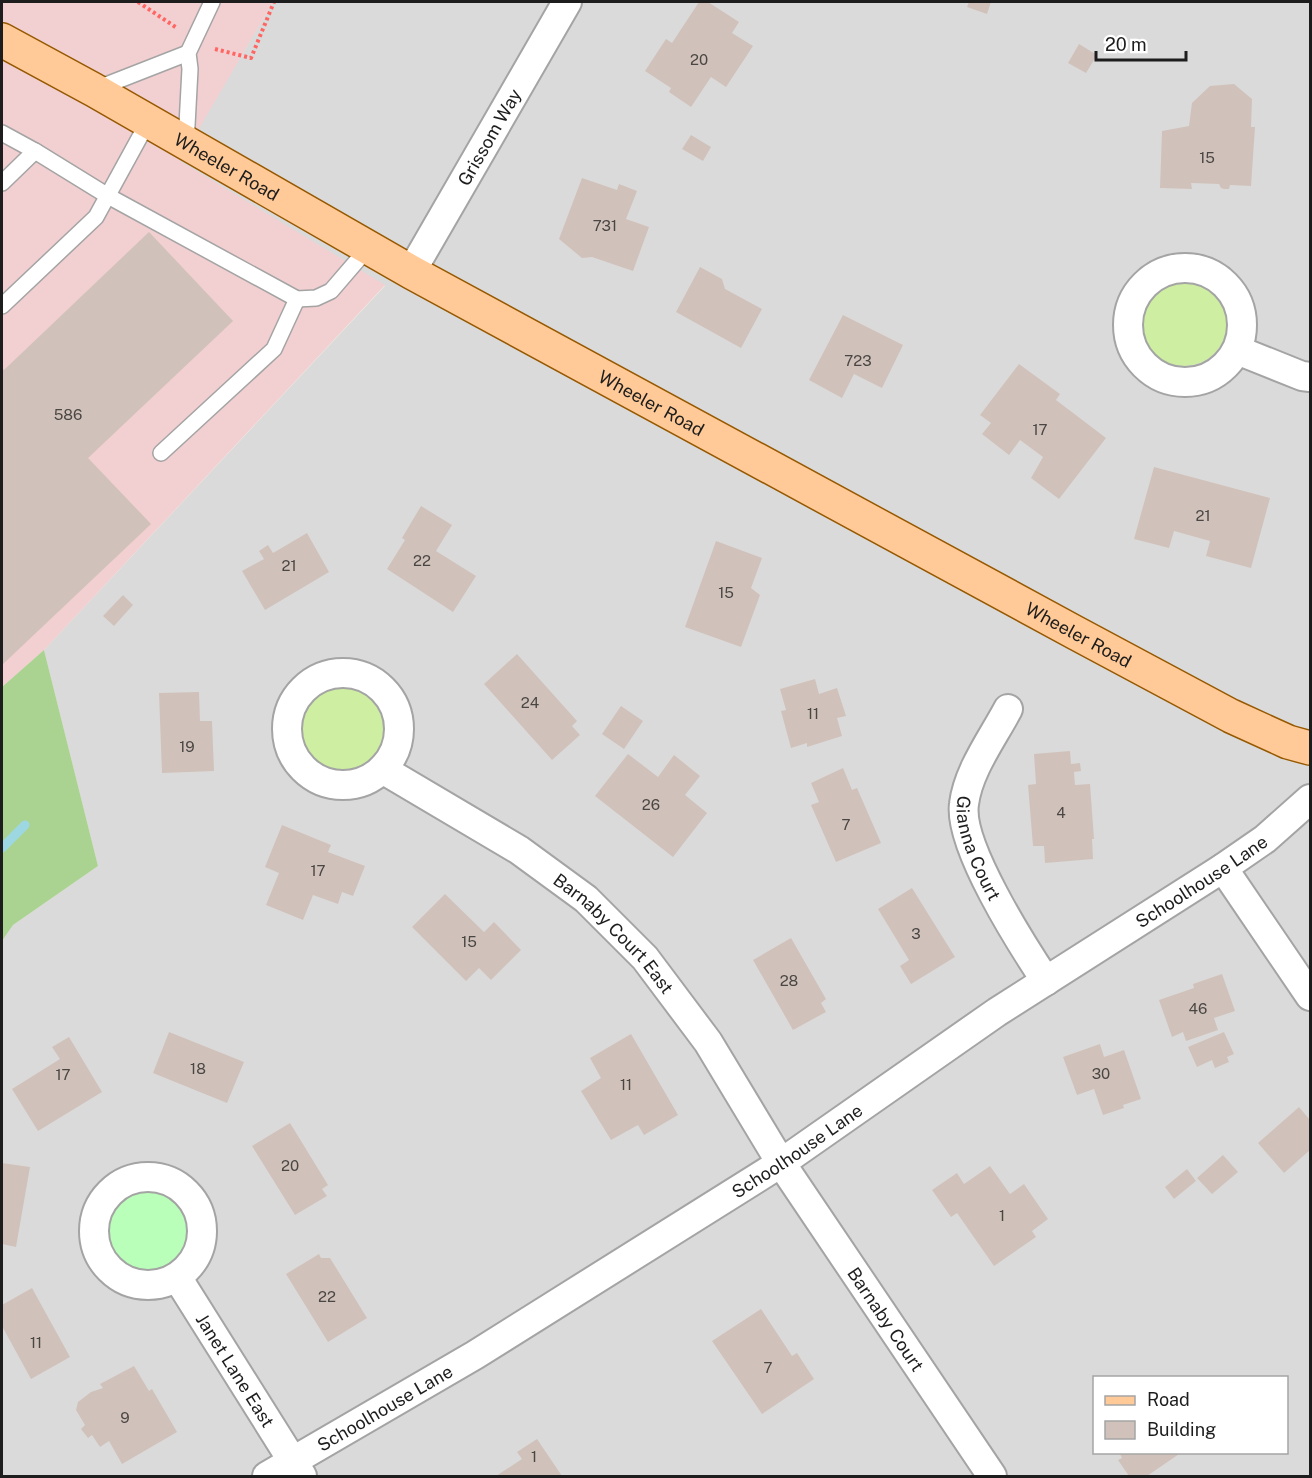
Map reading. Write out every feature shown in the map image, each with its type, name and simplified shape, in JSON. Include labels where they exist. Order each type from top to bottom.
[{"type":"main road","name":"Wheeler Road","points":[[2,40],[94,90],[411,272],[1221,710],[1288,742],[1311,748]]},
{"type":"street","name":"Grissom Way","points":[[411,272],[567,2]]},
{"type":"street","points":[[1189,267],[1208,272],[1223,281],[1235,296],[1242,314],[1242,333],[1237,350],[1226,366],[1209,377],[1191,382],[1171,381],[1154,374],[1139,361],[1130,343],[1127,324],[1130,305],[1140,288],[1154,276],[1171,268],[1189,267]]},
{"type":"street","points":[[1237,350],[1302,376],[1311,377]]},
{"type":"street","name":"Gianna Court","points":[[1008,710],[966,791],[963,807],[964,823],[968,839],[1004,912],[1046,981]]},
{"type":"street","name":"Barnaby Court East","points":[[382,769],[519,850],[586,900],[645,958],[708,1042],[781,1163]]},
{"type":"street","name":"Schoolhouse Lane","points":[[267,1476],[298,1469],[475,1354],[781,1163],[997,1012],[1223,868],[1264,839],[1311,799]]},
{"type":"street","points":[[1223,868],[1311,996]]},
{"type":"street","name":"Barnaby Court","points":[[781,1163],[992,1476]]},
{"type":"street","name":"Janet Lane East","points":[[177,1277],[298,1469]]},
{"type":"lane","points":[[186,144],[190,69],[188,53],[212,2]]},
{"type":"lane","points":[[94,90],[188,53]]},
{"type":"lane","points":[[2,306],[96,217],[148,122]]},
{"type":"lane","points":[[2,133],[35,150],[108,196],[297,299],[316,298],[331,291],[368,248]]},
{"type":"lane","points":[[2,183],[35,150]]},
{"type":"lane","points":[[161,453],[274,349],[297,299]]},
{"type":"path","points":[[138,2],[178,28]]},
{"type":"path","points":[[215,49],[251,58],[274,2]]},
{"type":"shaded area","points":[[2,2],[273,2],[180,161],[385,285],[44,650],[2,687]]},
{"type":"shaded area","points":[[273,2],[1310,2],[1310,1476],[2,1476],[2,941],[13,925],[98,866],[44,650],[385,286],[179,161]]},
{"type":"green space","points":[[1176,280],[1192,280],[1215,292],[1224,306],[1227,323],[1224,340],[1215,354],[1192,366],[1176,366],[1160,359],[1148,347],[1141,331],[1141,315],[1148,299],[1160,287]]},
{"type":"green space","points":[[44,650],[98,866],[13,925],[2,941],[2,687]]},
{"type":"green space","points":[[343,683],[360,687],[375,696],[384,711],[388,728],[384,745],[375,760],[360,769],[343,773],[326,769],[311,760],[302,745],[298,728],[302,711],[311,696],[326,687]]},
{"type":"green space","points":[[148,1186],[165,1189],[180,1199],[190,1214],[193,1231],[190,1248],[180,1263],[165,1273],[148,1276],[131,1273],[116,1263],[106,1248],[103,1231],[106,1214],[116,1199],[131,1189]]},
{"type":"building","points":[[699,2],[708,2],[739,22],[732,33],[753,46],[726,87],[711,77],[691,107],[669,92],[671,88],[645,71],[666,39],[672,43]]},
{"type":"building","points":[[969,2],[991,2],[987,14],[967,7]]},
{"type":"building","points":[[1079,44],[1097,55],[1086,73],[1068,63]]},
{"type":"building","points":[[1234,84],[1252,99],[1251,127],[1255,127],[1251,186],[1230,185],[1229,189],[1224,189],[1219,184],[1191,183],[1192,189],[1160,188],[1162,131],[1189,126],[1192,103],[1210,86]]},
{"type":"building","points":[[691,135],[711,147],[703,161],[682,149]]},
{"type":"building","points":[[582,178],[617,190],[619,184],[637,191],[626,219],[649,227],[633,271],[592,257],[582,258],[559,239]]},
{"type":"building","points":[[149,232],[233,321],[88,458],[151,524],[2,665],[2,368],[4,370]]},
{"type":"building","points":[[700,267],[722,279],[725,289],[762,309],[741,348],[676,312]]},
{"type":"building","points":[[843,315],[903,345],[882,388],[854,374],[842,398],[809,380]]},
{"type":"building","points":[[1019,364],[1060,394],[1056,400],[1106,438],[1059,499],[1031,478],[1043,457],[1020,440],[1009,455],[982,434],[991,423],[980,415]]},
{"type":"building","points":[[1154,467],[1270,498],[1251,568],[1206,556],[1210,541],[1174,531],[1169,548],[1134,539]]},
{"type":"building","points":[[421,506],[452,525],[436,551],[476,576],[453,612],[387,569],[405,540],[402,538]]},
{"type":"building","points":[[307,533],[329,572],[265,610],[242,571],[264,559],[259,551],[268,545],[273,553]]},
{"type":"building","points":[[716,541],[762,558],[751,588],[760,595],[741,647],[685,627]]},
{"type":"building","points":[[123,595],[133,605],[114,626],[103,616]]},
{"type":"building","points":[[517,654],[577,721],[572,726],[580,735],[552,760],[484,684]]},
{"type":"building","points":[[815,679],[819,694],[837,688],[846,716],[837,718],[842,736],[807,747],[807,743],[791,748],[781,711],[786,710],[780,689]]},
{"type":"building","points":[[199,692],[200,721],[212,721],[214,771],[162,773],[159,693]]},
{"type":"building","points":[[621,706],[643,721],[624,749],[602,734]]},
{"type":"building","points":[[1070,751],[1071,764],[1080,763],[1081,771],[1074,772],[1075,785],[1090,784],[1093,859],[1045,863],[1044,846],[1033,846],[1028,785],[1036,784],[1034,754]]},
{"type":"building","points":[[628,754],[658,777],[674,755],[700,776],[685,795],[707,813],[673,857],[595,796]]},
{"type":"building","points":[[843,768],[852,790],[857,788],[881,843],[836,862],[811,805],[819,802],[811,783]]},
{"type":"building","points":[[282,825],[331,845],[328,852],[365,866],[353,896],[342,892],[338,904],[313,895],[303,920],[266,905],[279,873],[265,867]]},
{"type":"building","points":[[912,888],[955,957],[911,984],[900,966],[909,960],[878,909]]},
{"type":"building","points":[[445,894],[484,932],[494,922],[521,950],[491,980],[479,968],[466,981],[412,927]]},
{"type":"building","points":[[791,938],[826,999],[821,1003],[826,1012],[793,1030],[753,960]]},
{"type":"building","points":[[1222,974],[1235,1011],[1214,1018],[1218,1030],[1186,1041],[1183,1032],[1172,1037],[1159,1000],[1194,988],[1193,984]]},
{"type":"building","points":[[169,1032],[244,1062],[227,1103],[153,1073]]},
{"type":"building","points":[[1224,1032],[1234,1054],[1227,1057],[1229,1062],[1215,1068],[1212,1060],[1197,1067],[1188,1047]]},
{"type":"building","points":[[631,1034],[678,1115],[644,1135],[638,1125],[611,1140],[581,1091],[601,1078],[590,1058]]},
{"type":"building","points":[[69,1037],[102,1092],[38,1131],[12,1089],[60,1059],[52,1047]]},
{"type":"building","points":[[1100,1044],[1104,1057],[1124,1050],[1141,1099],[1103,1115],[1094,1089],[1077,1095],[1063,1057]]},
{"type":"building","points":[[1299,1107],[1310,1120],[1310,1150],[1284,1173],[1258,1143]]},
{"type":"building","points":[[290,1123],[328,1185],[322,1189],[327,1196],[295,1215],[252,1146]]},
{"type":"building","points":[[1223,1155],[1238,1172],[1212,1194],[1197,1178]]},
{"type":"building","points":[[2,1163],[30,1167],[16,1247],[2,1244]]},
{"type":"building","points":[[990,1166],[1010,1194],[1024,1184],[1048,1219],[1032,1231],[1036,1237],[994,1266],[957,1213],[951,1217],[932,1190],[957,1173],[964,1184]]},
{"type":"building","points":[[1187,1169],[1196,1181],[1174,1199],[1165,1187]]},
{"type":"building","points":[[319,1254],[321,1258],[330,1258],[367,1318],[328,1342],[286,1274]]},
{"type":"building","points":[[32,1288],[70,1357],[31,1379],[2,1326],[2,1305]]},
{"type":"building","points":[[761,1309],[792,1356],[797,1353],[814,1379],[762,1414],[712,1341]]},
{"type":"building","points":[[134,1366],[149,1391],[152,1389],[177,1432],[122,1464],[109,1441],[100,1447],[92,1435],[88,1438],[81,1429],[85,1425],[76,1410],[78,1402],[91,1392],[103,1388],[100,1384]]},
{"type":"building","points":[[537,1439],[562,1476],[496,1476],[522,1459],[517,1452]]},
{"type":"building","points":[[1120,1454],[1179,1454],[1147,1476],[1129,1476],[1118,1460],[1122,1458]]},
{"type":"waterway","points":[[2,848],[25,825]]}]
